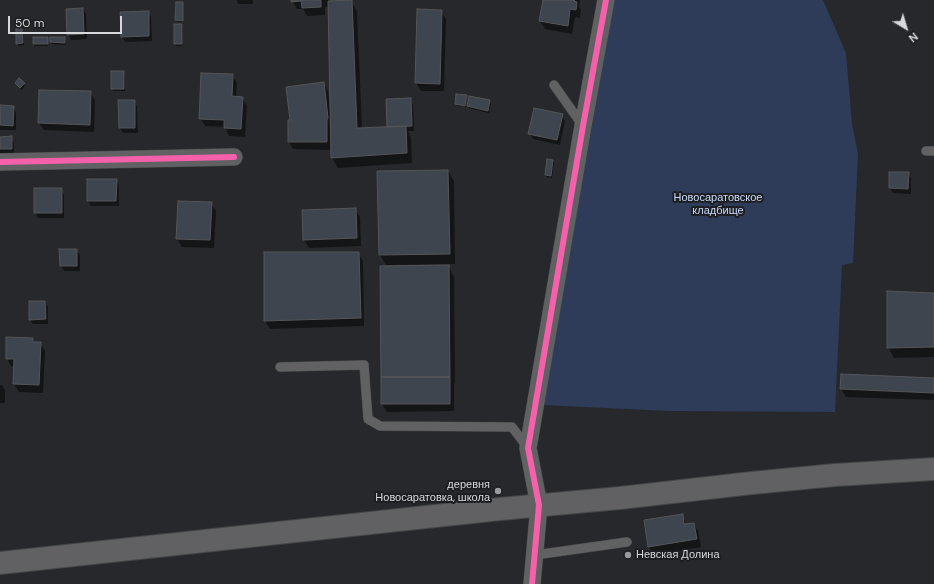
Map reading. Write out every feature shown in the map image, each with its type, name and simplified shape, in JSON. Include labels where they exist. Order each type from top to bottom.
[{"type":"main road","points":[[0,563],[835,475],[934,469]]},
{"type":"street","points":[[532,584],[539,505],[528,448],[606,0]]},
{"type":"street","points":[[0,162],[234,157]]},
{"type":"lane","points":[[554,85],[583,126]]},
{"type":"lane","points":[[280,367],[364,365],[368,419],[380,426],[512,427],[528,448]]},
{"type":"lane","points":[[535,555],[627,542]]},
{"type":"green space","name":"Новосаратовское кладбище","points":[[614,0],[823,0],[846,53],[852,124],[858,154],[853,263],[842,265],[835,412],[669,411],[543,405]]},
{"type":"building","points":[[291,0],[321,0],[321,7],[302,8],[301,1],[291,2]]},
{"type":"building","points":[[352,0],[357,128],[406,126],[407,153],[331,158],[328,1]]},
{"type":"building","points":[[543,0],[575,0],[574,1],[577,2],[576,10],[570,9],[568,26],[539,21]]},
{"type":"building","points":[[176,2],[183,2],[183,21],[175,20]]},
{"type":"building","points":[[83,8],[84,34],[67,35],[66,9]]},
{"type":"building","points":[[417,9],[442,10],[440,84],[415,83]]},
{"type":"building","points":[[149,11],[149,36],[121,37],[120,12]]},
{"type":"building","points":[[174,24],[182,24],[182,44],[174,44]]},
{"type":"building","points":[[16,29],[22,29],[23,43],[16,44]]},
{"type":"building","points":[[33,37],[48,37],[48,44],[33,44]]},
{"type":"building","points":[[50,37],[65,37],[65,43],[50,42]]},
{"type":"building","points":[[111,71],[124,71],[124,89],[111,89]]},
{"type":"building","points":[[201,73],[233,74],[232,96],[243,97],[241,129],[224,128],[224,120],[199,119]]},
{"type":"building","points":[[19,78],[25,83],[20,88],[15,83]]},
{"type":"building","points":[[324,82],[328,118],[327,142],[288,142],[288,120],[290,120],[286,87]]},
{"type":"building","points":[[39,90],[91,91],[90,125],[38,123]]},
{"type":"building","points":[[456,94],[467,95],[465,106],[455,104]]},
{"type":"building","points":[[469,96],[490,100],[488,111],[467,106]]},
{"type":"building","points":[[411,98],[412,126],[387,127],[386,99]]},
{"type":"building","points":[[118,100],[135,100],[135,128],[119,128]]},
{"type":"building","points":[[0,105],[14,106],[13,126],[0,125]]},
{"type":"building","points":[[534,108],[563,114],[557,140],[528,134]]},
{"type":"building","points":[[12,136],[12,149],[0,149],[0,137]]},
{"type":"building","points":[[547,159],[553,160],[551,176],[545,175]]},
{"type":"building","points":[[448,170],[450,254],[379,255],[377,171]]},
{"type":"building","points":[[889,172],[909,172],[908,189],[889,188]]},
{"type":"building","points":[[87,179],[117,179],[116,201],[87,201]]},
{"type":"building","points":[[34,188],[62,188],[62,213],[34,213]]},
{"type":"building","points":[[178,201],[212,202],[210,240],[176,239]]},
{"type":"building","points":[[356,208],[357,238],[303,240],[302,210]]},
{"type":"building","points":[[59,249],[77,249],[77,266],[60,266]]},
{"type":"building","points":[[264,252],[359,252],[361,318],[264,321]]},
{"type":"building","points":[[449,265],[450,377],[381,377],[380,266]]},
{"type":"building","points":[[887,291],[934,293],[934,347],[887,348]]},
{"type":"building","points":[[29,301],[45,301],[46,319],[29,320]]},
{"type":"building","points":[[6,337],[33,338],[33,342],[41,342],[39,385],[13,384],[14,359],[6,359]]},
{"type":"building","points":[[841,374],[934,378],[934,393],[840,389]]},
{"type":"building","points":[[381,377],[450,377],[450,404],[381,404]]},
{"type":"building","points":[[683,514],[684,524],[694,523],[697,539],[648,547],[644,520]]},
{"type":"cycle path","points":[[532,584],[539,505],[528,448],[606,0]]},
{"type":"cycle path","points":[[0,162],[234,157]]},
{"type":"place","name":"деревня Новосаратовка, школа","points":[[498,491]]},
{"type":"place","name":"Невская Долина","points":[[628,555]]}]
